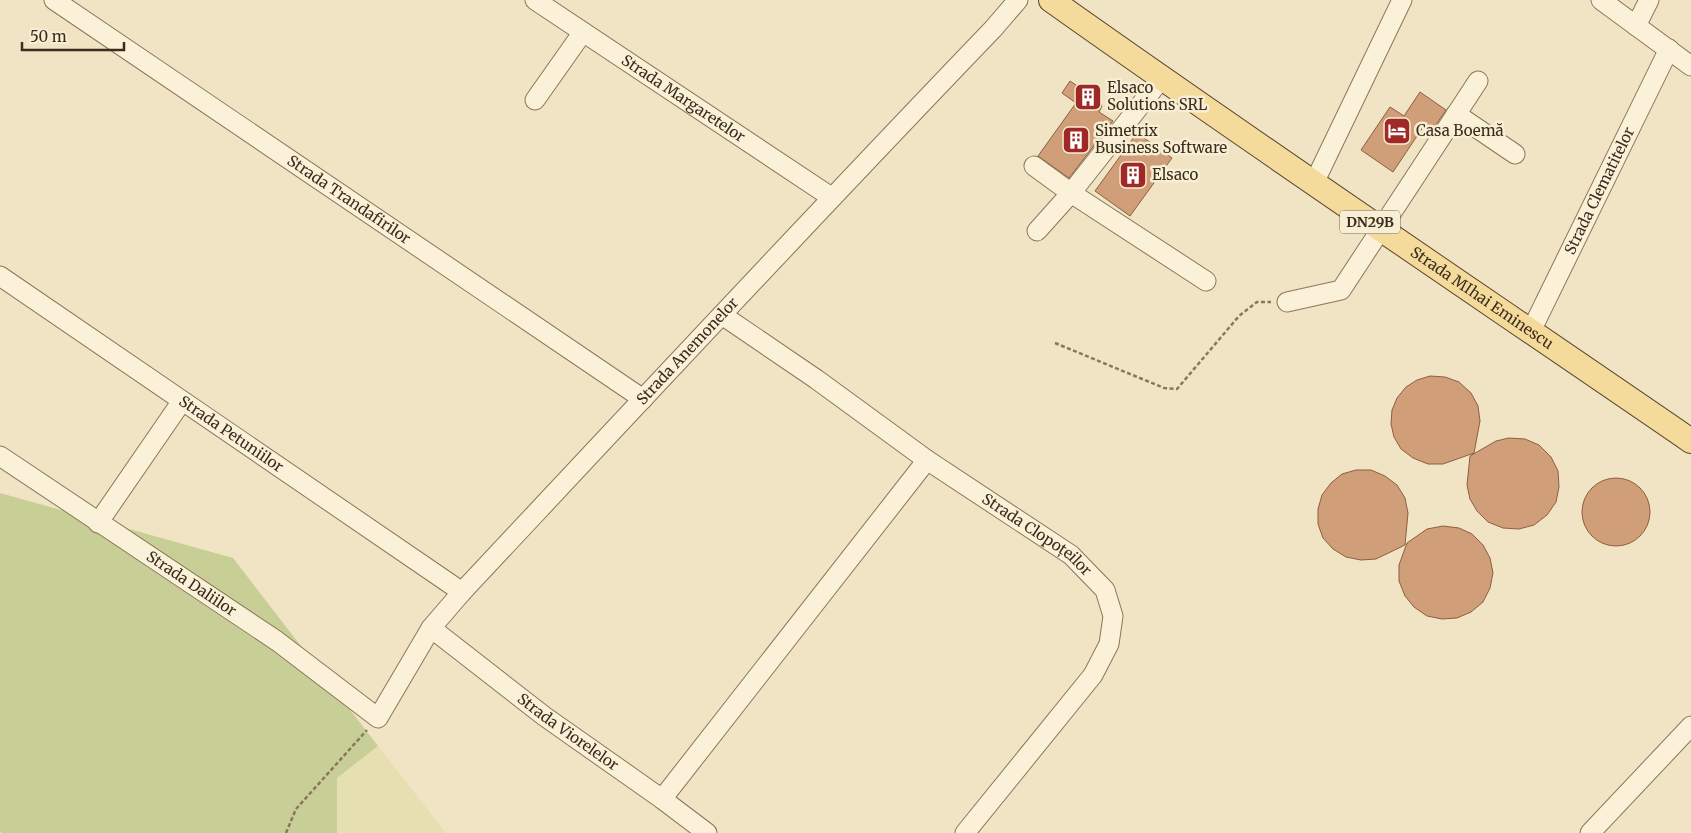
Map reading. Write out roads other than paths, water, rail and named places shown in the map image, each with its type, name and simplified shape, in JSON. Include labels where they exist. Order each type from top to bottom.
[{"type":"main road","name":"Strada MIhai Eminescu","points":[[1051,0],[1162,79],[1691,441]]},
{"type":"street","name":"Strada Trandafirilor","points":[[54,0],[643,399]]},
{"type":"street","name":"Strada Margaretelor","points":[[535,0],[830,197]]},
{"type":"street","name":"Strada Anemonelor","points":[[378,718],[431,628],[462,592],[830,197],[993,29],[1018,0]]},
{"type":"street","points":[[1314,183],[1402,0]]},
{"type":"street","points":[[1601,0],[1691,66]]},
{"type":"street","points":[[1636,26],[1649,0]]},
{"type":"street","points":[[536,100],[584,32]]},
{"type":"street","name":"Strada Clematitelor","points":[[1531,331],[1669,49]]},
{"type":"street","points":[[1037,231],[1072,193],[1162,79]]},
{"type":"street","points":[[1287,302],[1341,290],[1478,81]]},
{"type":"street","points":[[1456,114],[1515,154]]},
{"type":"street","points":[[1034,166],[1206,281]]},
{"type":"street","name":"Strada Petuniilor","points":[[0,276],[462,592]]},
{"type":"street","name":"Strada Clopoțeilor","points":[[722,315],[816,379],[927,460],[1071,555],[1106,590],[1113,616],[1109,644],[1093,675],[965,833]]},
{"type":"street","points":[[98,523],[182,401]]},
{"type":"street","name":"Strada Daliilor","points":[[0,456],[277,641],[378,718]]},
{"type":"street","points":[[662,798],[927,460]]},
{"type":"street","name":"Strada Viorelelor","points":[[431,628],[544,716],[662,798],[707,833]]},
{"type":"street","points":[[1590,833],[1691,726]]},
{"type":"place","name":"Elsaco Solutions SRL","points":[[1088,97]]},
{"type":"place","name":"Casa Boemă","points":[[1397,131]]},
{"type":"place","name":"Simetrix Business Software","points":[[1076,140]]},
{"type":"place","name":"Elsaco","points":[[1133,175]]}]
